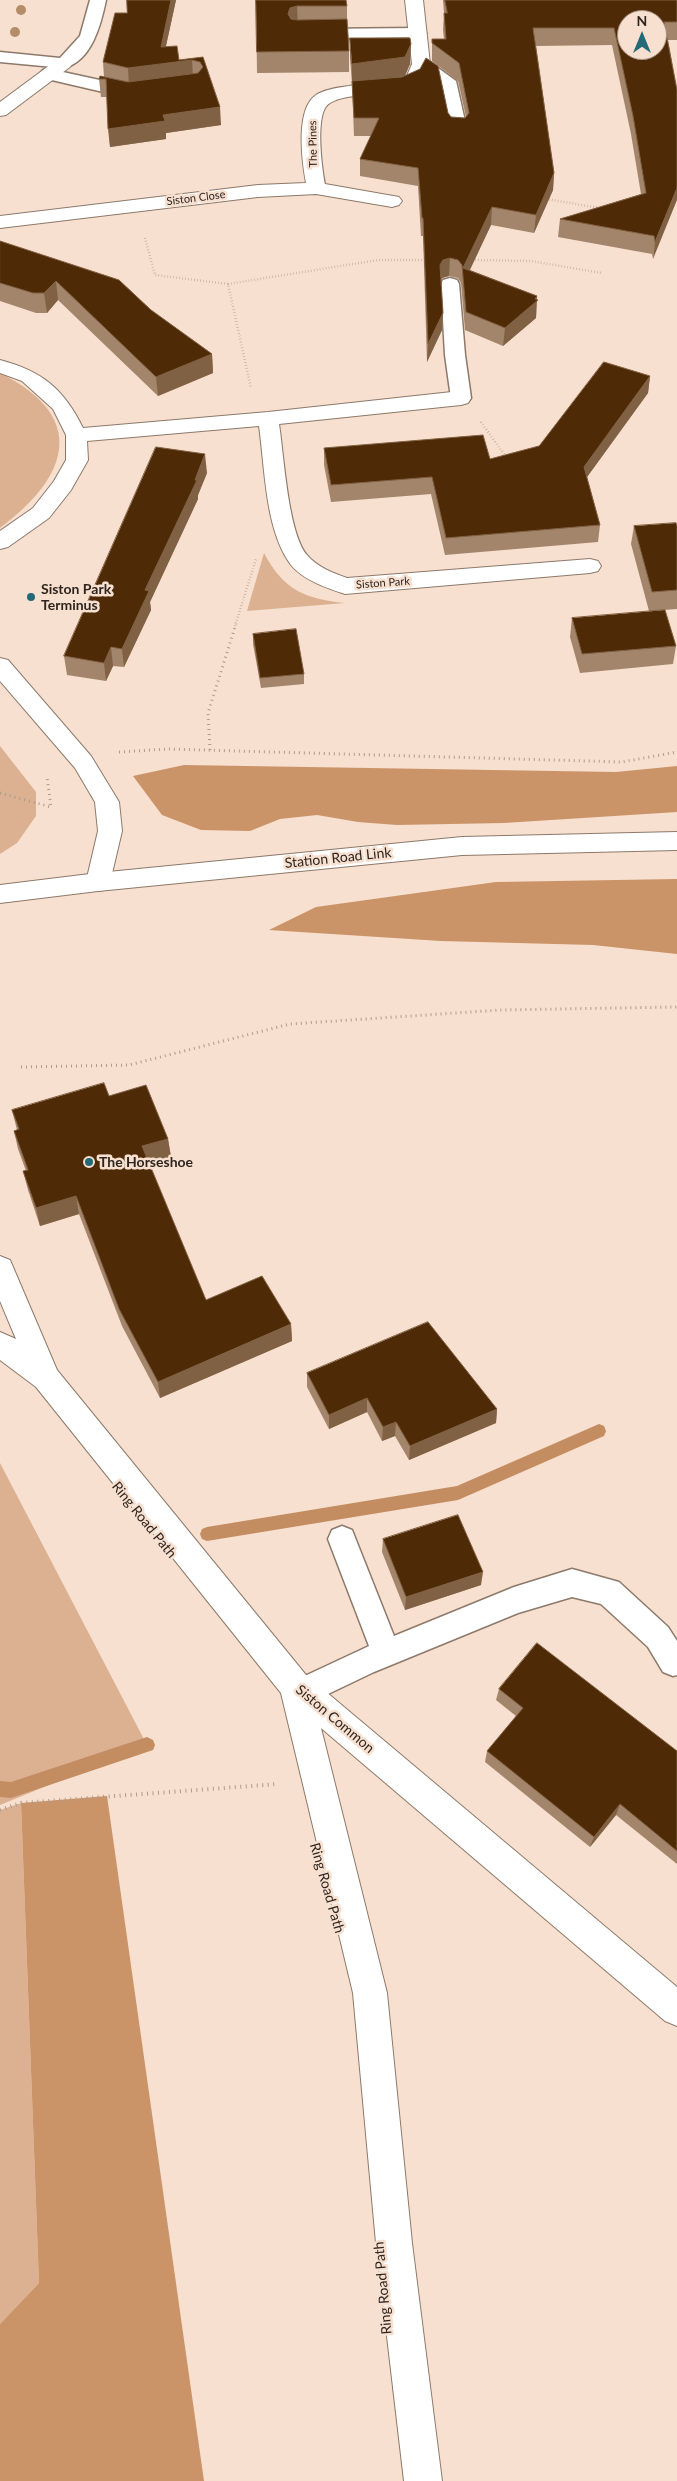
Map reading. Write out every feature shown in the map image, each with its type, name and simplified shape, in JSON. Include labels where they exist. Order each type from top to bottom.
[{"type":"street","points":[[414,0],[421,64]]},
{"type":"street","name":"The Pines","points":[[316,188],[312,165],[312,113],[322,99],[350,91],[392,89],[413,81],[421,64]]},
{"type":"street","points":[[0,111],[56,69]]},
{"type":"street","name":"Siston Close","points":[[2,217],[137,206],[258,191],[316,188],[392,201]]},
{"type":"street","points":[[0,366],[29,376],[62,406],[76,435],[77,460],[63,485],[41,513],[0,542]]},
{"type":"street","points":[[76,435],[263,419],[461,398]]},
{"type":"street","name":"Siston Park","points":[[263,419],[285,531],[297,559],[318,576],[345,586],[590,566]]},
{"type":"street","points":[[0,666],[83,762],[107,802],[110,831],[98,882]]},
{"type":"street","name":"Station Road Link","points":[[0,894],[98,882],[462,846],[677,841]]},
{"type":"street","name":"Siston Common","points":[[0,1268],[46,1378]]},
{"type":"street","name":"Siston Common","points":[[0,1344],[46,1378],[299,1689],[677,2009]]},
{"type":"street","name":"Ring Road Path","points":[[299,1689],[370,1993],[394,2243],[423,2481]]},
{"type":"lane","points":[[56,69],[83,47],[92,29],[98,0]]},
{"type":"lane","points":[[298,34],[418,33]]},
{"type":"lane","points":[[0,57],[56,69],[129,93],[156,90]]},
{"type":"lane","points":[[421,64],[446,81],[458,130]]},
{"type":"lane","points":[[450,284],[455,355],[461,398]]},
{"type":"lane","points":[[342,1539],[386,1653]]},
{"type":"lane","points":[[299,1689],[514,1601],[554,1587],[572,1584],[609,1592],[658,1637],[673,1662]]},
{"type":"path","points":[[542,198],[601,208]]},
{"type":"path","points":[[137,206],[155,275],[228,284],[378,260],[435,260]]},
{"type":"path","points":[[464,260],[531,261],[602,273]]},
{"type":"path","points":[[228,284],[263,419]]},
{"type":"path","points":[[461,398],[494,438],[508,460]]},
{"type":"path","points":[[210,750],[208,713],[258,554]]},
{"type":"path","points":[[116,753],[168,749],[622,762],[677,752]]},
{"type":"path","points":[[0,794],[51,807],[46,777]]},
{"type":"path","points":[[21,1067],[129,1064],[290,1024],[500,1010],[677,1007]]},
{"type":"path","points":[[0,1810],[21,1803],[283,1784]]},
{"type":"shaded area","points":[[0,373],[28,390],[47,409],[57,428],[59,448],[54,468],[42,488],[23,509],[0,528]]},
{"type":"shaded area","points":[[264,553],[279,576],[297,590],[319,599],[345,603],[247,611]]},
{"type":"shaded area","points":[[0,746],[36,792],[36,816],[17,843],[0,854]]},
{"type":"shaded area","points":[[184,765],[616,772],[677,766],[677,812],[504,823],[397,825],[358,822],[317,815],[280,819],[250,831],[201,830],[162,815],[133,776]]},
{"type":"shaded area","points":[[677,879],[677,954],[593,945],[441,941],[269,930],[316,907],[496,882]]},
{"type":"shaded area","points":[[0,1463],[147,1745],[0,1805]]},
{"type":"shaded area","points":[[107,1796],[204,2481],[0,2481],[0,2324],[39,2283],[21,1803]]},
{"type":"shaded area","points":[[21,1803],[39,2283],[0,2324],[0,1810]]},
{"type":"building","points":[[127,0],[171,0],[161,47],[177,46],[179,60],[203,57],[220,107],[163,115],[165,121],[108,129],[106,79],[99,79],[100,76],[128,82],[198,73],[203,67],[200,62],[192,60],[128,68],[103,62],[115,13],[127,13]]},
{"type":"building","points":[[256,0],[346,0],[347,6],[297,6],[290,8],[288,14],[291,19],[297,20],[347,19],[349,51],[257,52]]},
{"type":"building","points":[[445,0],[677,0],[677,22],[667,22],[667,10],[617,10],[617,42],[614,28],[533,28],[554,173],[536,215],[492,207],[463,268],[537,296],[535,299],[538,300],[505,328],[466,312],[462,265],[458,260],[450,258],[443,260],[440,265],[443,313],[428,344],[423,218],[418,168],[360,159],[379,118],[354,118],[352,81],[402,77],[420,69],[426,58],[438,66],[448,113],[451,117],[465,118],[469,113],[459,63],[432,43],[432,39],[446,39],[444,13],[447,13]]},
{"type":"building","points":[[350,38],[410,38],[411,44],[405,57],[352,64]]},
{"type":"building","points":[[667,38],[677,90],[677,188],[655,242],[654,236],[560,219],[646,193],[621,60],[667,60]]},
{"type":"building","points":[[0,241],[119,280],[151,310],[212,354],[156,377],[56,281],[44,293],[33,293],[0,283]]},
{"type":"building","points":[[604,362],[650,376],[584,467],[600,525],[446,538],[432,477],[331,485],[324,448],[483,435],[490,459],[539,446]]},
{"type":"building","points":[[156,447],[205,454],[195,480],[197,480],[145,590],[149,591],[122,649],[111,647],[104,663],[64,656]]},
{"type":"building","points":[[676,523],[677,590],[652,592],[634,526]]},
{"type":"building","points":[[665,610],[676,646],[582,654],[572,618]]},
{"type":"building","points":[[296,629],[304,674],[260,678],[253,634]]},
{"type":"building","points":[[104,1083],[109,1096],[146,1085],[168,1139],[142,1146],[206,1300],[262,1276],[291,1324],[158,1382],[119,1309],[76,1196],[36,1208],[23,1171],[28,1170],[14,1131],[19,1129],[12,1110]]},
{"type":"building","points":[[428,1322],[497,1409],[410,1446],[396,1422],[383,1427],[367,1398],[329,1415],[307,1373]]},
{"type":"building","points":[[458,1515],[483,1572],[406,1597],[383,1539]]},
{"type":"building","points":[[537,1643],[677,1751],[677,1851],[620,1804],[594,1837],[487,1751],[523,1708],[499,1689]]},
{"type":"waterway","points":[[207,1534],[458,1493],[599,1431]]},
{"type":"waterway","points":[[0,1789],[11,1790],[147,1745]]},
{"type":"place","name":"Siston Park Terminus","points":[[31,597]]},
{"type":"place","name":"The Horseshoe","points":[[89,1162]]}]
